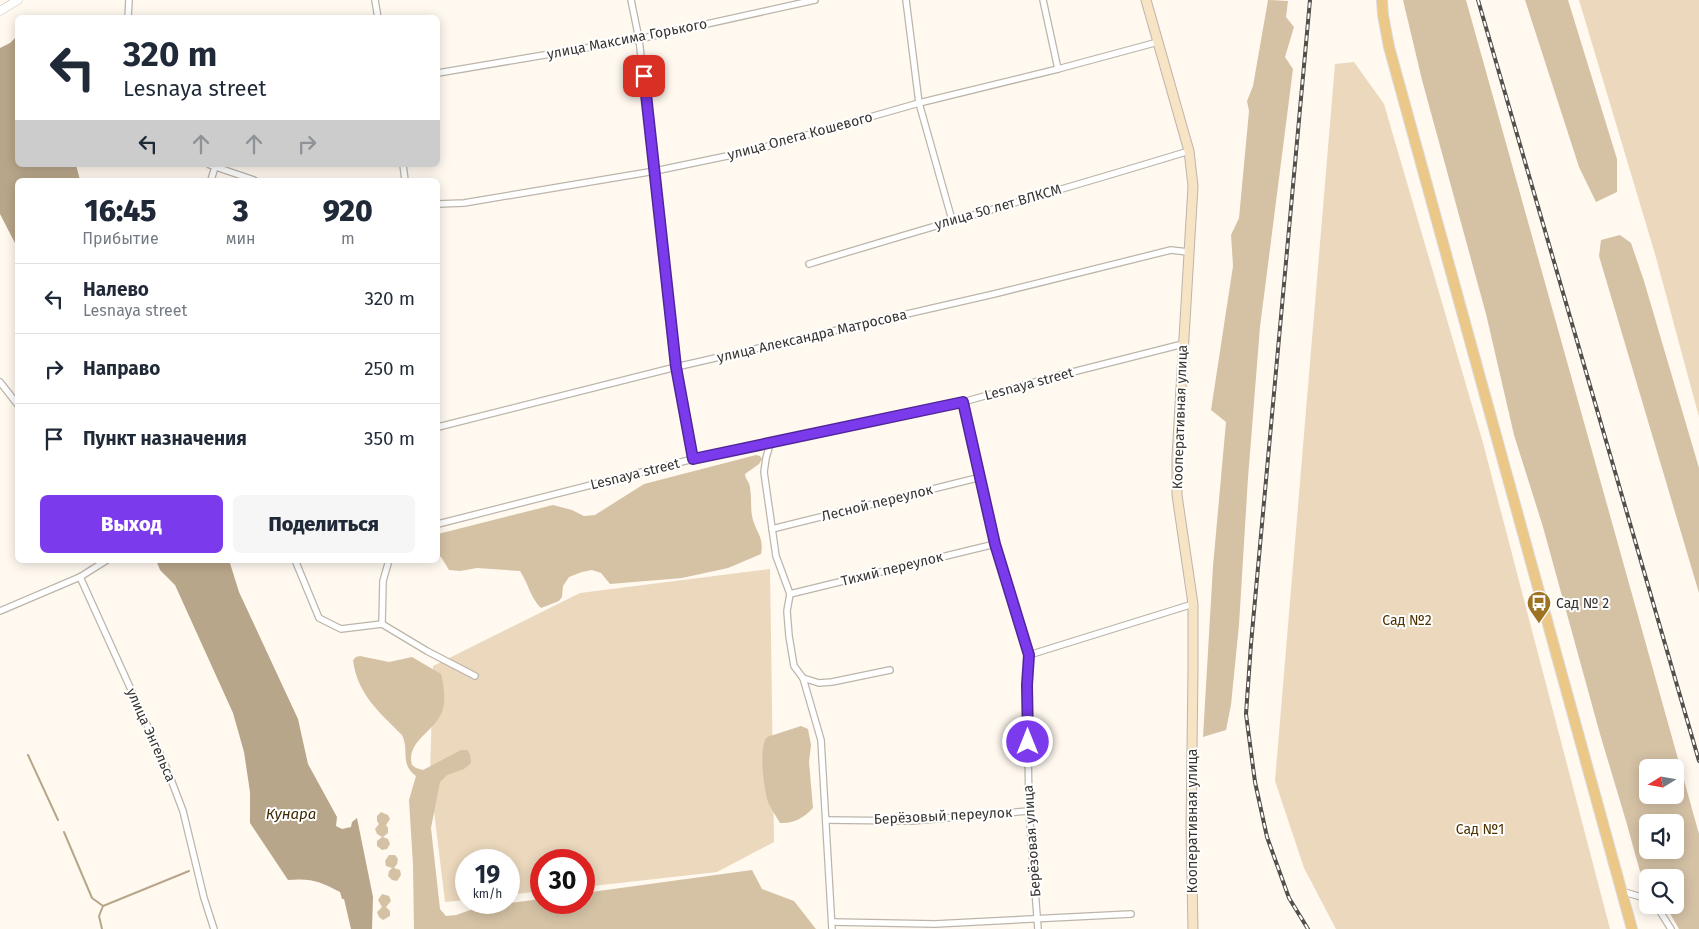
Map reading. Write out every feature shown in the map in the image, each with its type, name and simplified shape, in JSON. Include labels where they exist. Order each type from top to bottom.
[{"type":"main road","name":"Кооперативная улица","points":[[1146,0],[1189,151],[1193,186],[1177,456],[1177,495],[1192,604],[1191,828],[1193,929]]},
{"type":"main road","points":[[1382,0],[1389,47],[1632,929]]},
{"type":"street","points":[[0,11],[18,0]]},
{"type":"street","points":[[128,15],[129,0]]},
{"type":"street","points":[[375,0],[378,15]]},
{"type":"street","points":[[632,0],[639,38],[655,171],[676,367],[693,459]]},
{"type":"street","name":"улица Максима Горького","points":[[440,73],[639,38],[815,0]]},
{"type":"street","points":[[906,0],[919,104],[952,220]]},
{"type":"street","points":[[1043,0],[1058,69]]},
{"type":"street","name":"улица Олега Кошевого","points":[[440,204],[464,203],[655,171],[751,151],[919,104],[1158,42]]},
{"type":"street","name":"улица 50 лет ВЛКСМ","points":[[809,264],[1189,151]]},
{"type":"street","points":[[215,167],[248,178]]},
{"type":"street","name":"улица Александра Матросова","points":[[440,426],[676,367],[994,294],[1171,250],[1188,252]]},
{"type":"street","name":"Lesnaya street","points":[[440,523],[693,459],[771,441],[963,402],[1183,344]]},
{"type":"street","points":[[0,382],[15,401]]},
{"type":"street","name":"Берёзовая улица","points":[[963,402],[995,544],[1029,655],[1027,695],[1029,811],[1038,929]]},
{"type":"street","points":[[771,441],[764,472],[776,556],[790,594],[787,611],[789,636],[794,666],[803,678],[820,740],[832,929]]},
{"type":"street","name":"Лесной переулок","points":[[772,529],[981,477]]},
{"type":"street","name":"Тихий переулок","points":[[790,594],[995,544]]},
{"type":"street","points":[[0,611],[80,577],[102,563]]},
{"type":"street","points":[[296,563],[319,618],[341,629],[382,624],[427,651],[475,676]]},
{"type":"street","points":[[382,624],[383,581],[387,563]]},
{"type":"street","name":"улица Энгельса","points":[[80,577],[184,810],[204,898],[214,929]]},
{"type":"street","points":[[1029,655],[1192,604]]},
{"type":"street","points":[[803,678],[819,683],[832,682],[890,670]]},
{"type":"street","name":"Берёзовый переулок","points":[[826,820],[911,821],[1029,811]]},
{"type":"street","points":[[1621,891],[1639,896]]},
{"type":"street","points":[[832,922],[936,926],[1131,914]]},
{"type":"street","points":[[1661,914],[1670,929]]},
{"type":"green space","points":[[1579,0],[1699,0],[1699,417],[1655,254]]},
{"type":"green space","name":"Сад №2","points":[[1354,62],[1384,104],[1483,443],[1610,929],[1336,929],[1304,868],[1275,781],[1335,64]]},
{"type":"green space","points":[[770,569],[774,842],[717,872],[595,886],[595,849],[530,849],[530,892],[520,894],[520,849],[455,849],[455,901],[445,902],[430,778],[433,666],[580,593]]},
{"type":"shaded area","points":[[1268,0],[1288,1],[1286,17],[1294,27],[1285,57],[1293,69],[1260,327],[1239,625],[1231,705],[1226,730],[1203,737],[1213,566],[1226,422],[1211,410],[1233,266],[1231,235],[1239,218],[1249,111],[1247,101],[1253,86]]},
{"type":"shaded area","points":[[1403,0],[1466,0],[1678,759],[1639,759],[1639,804],[1684,804],[1684,780],[1699,834],[1699,929],[1679,929],[1670,914],[1684,914],[1684,869],[1639,869],[1543,527],[1514,435],[1486,314],[1422,80]]},
{"type":"shaded area","points":[[1525,0],[1568,0],[1617,159],[1617,192],[1596,202],[1579,167]]},
{"type":"shaded area","points":[[1620,235],[1631,243],[1644,281],[1699,468],[1699,593],[1599,256],[1601,240]]},
{"type":"shaded area","points":[[756,455],[760,456],[762,459],[759,464],[745,474],[750,486],[753,520],[761,539],[761,554],[728,568],[682,578],[610,584],[601,573],[592,570],[582,572],[569,577],[563,586],[562,597],[559,601],[541,608],[520,571],[477,568],[460,571],[449,570],[440,557],[440,533],[553,505],[572,510],[584,516],[595,515],[644,484]]},
{"type":"shaded area","points":[[360,656],[389,662],[412,657],[441,674],[444,706],[436,722],[416,744],[411,757],[412,765],[423,770],[461,750],[467,750],[470,754],[471,763],[464,769],[447,775],[440,782],[431,828],[440,909],[446,916],[459,914],[520,914],[520,902],[530,900],[530,914],[595,914],[595,891],[752,870],[762,889],[794,901],[816,929],[414,929],[409,800],[416,776],[406,762],[402,735],[364,693],[355,672],[353,660]]},
{"type":"shaded area","points":[[801,726],[808,729],[811,745],[809,762],[813,808],[798,820],[780,823],[766,796],[762,759],[764,742],[767,737]]},
{"type":"shaded area","points":[[381,812],[388,815],[390,819],[386,825],[388,833],[383,837],[388,839],[390,844],[387,849],[382,850],[377,846],[377,841],[382,837],[377,834],[375,829],[379,824],[377,816]]},
{"type":"shaded area","points":[[389,855],[395,855],[398,859],[394,868],[400,870],[401,875],[397,881],[392,880],[388,876],[392,868],[386,866],[385,861]]},
{"type":"shaded area","points":[[382,894],[389,896],[391,901],[386,907],[390,911],[390,916],[383,920],[377,912],[382,907],[378,900]]},
{"type":"water","points":[[15,38],[15,167],[77,167],[79,178],[15,178],[15,243],[0,214],[0,48]]},
{"type":"water","name":"Кунара","points":[[157,563],[230,563],[239,592],[298,719],[308,764],[337,817],[336,826],[342,829],[351,827],[352,822],[357,818],[373,897],[372,929],[351,929],[344,899],[342,899],[340,892],[315,881],[303,879],[288,880],[250,823],[250,792],[244,752],[233,713],[175,585],[160,570]]},
{"type":"waterway","points":[[28,755],[58,820]]},
{"type":"waterway","points":[[64,832],[92,898],[103,906]]},
{"type":"waterway","points":[[102,929],[99,916],[103,906],[189,871]]},
{"type":"railway","points":[[1308,929],[1289,898],[1267,837],[1255,782],[1246,714],[1310,0]]},
{"type":"railway","points":[[1478,0],[1699,761]]},
{"type":"place","name":"Сад № 2","points":[[1539,624]]},
{"type":"route","points":[[644,76],[676,367],[693,459],[771,441],[963,402],[995,544],[1029,655],[1027,685],[1028,742]]},
{"type":"park label","name":"Сад №1","points":[[1480,829]]}]
